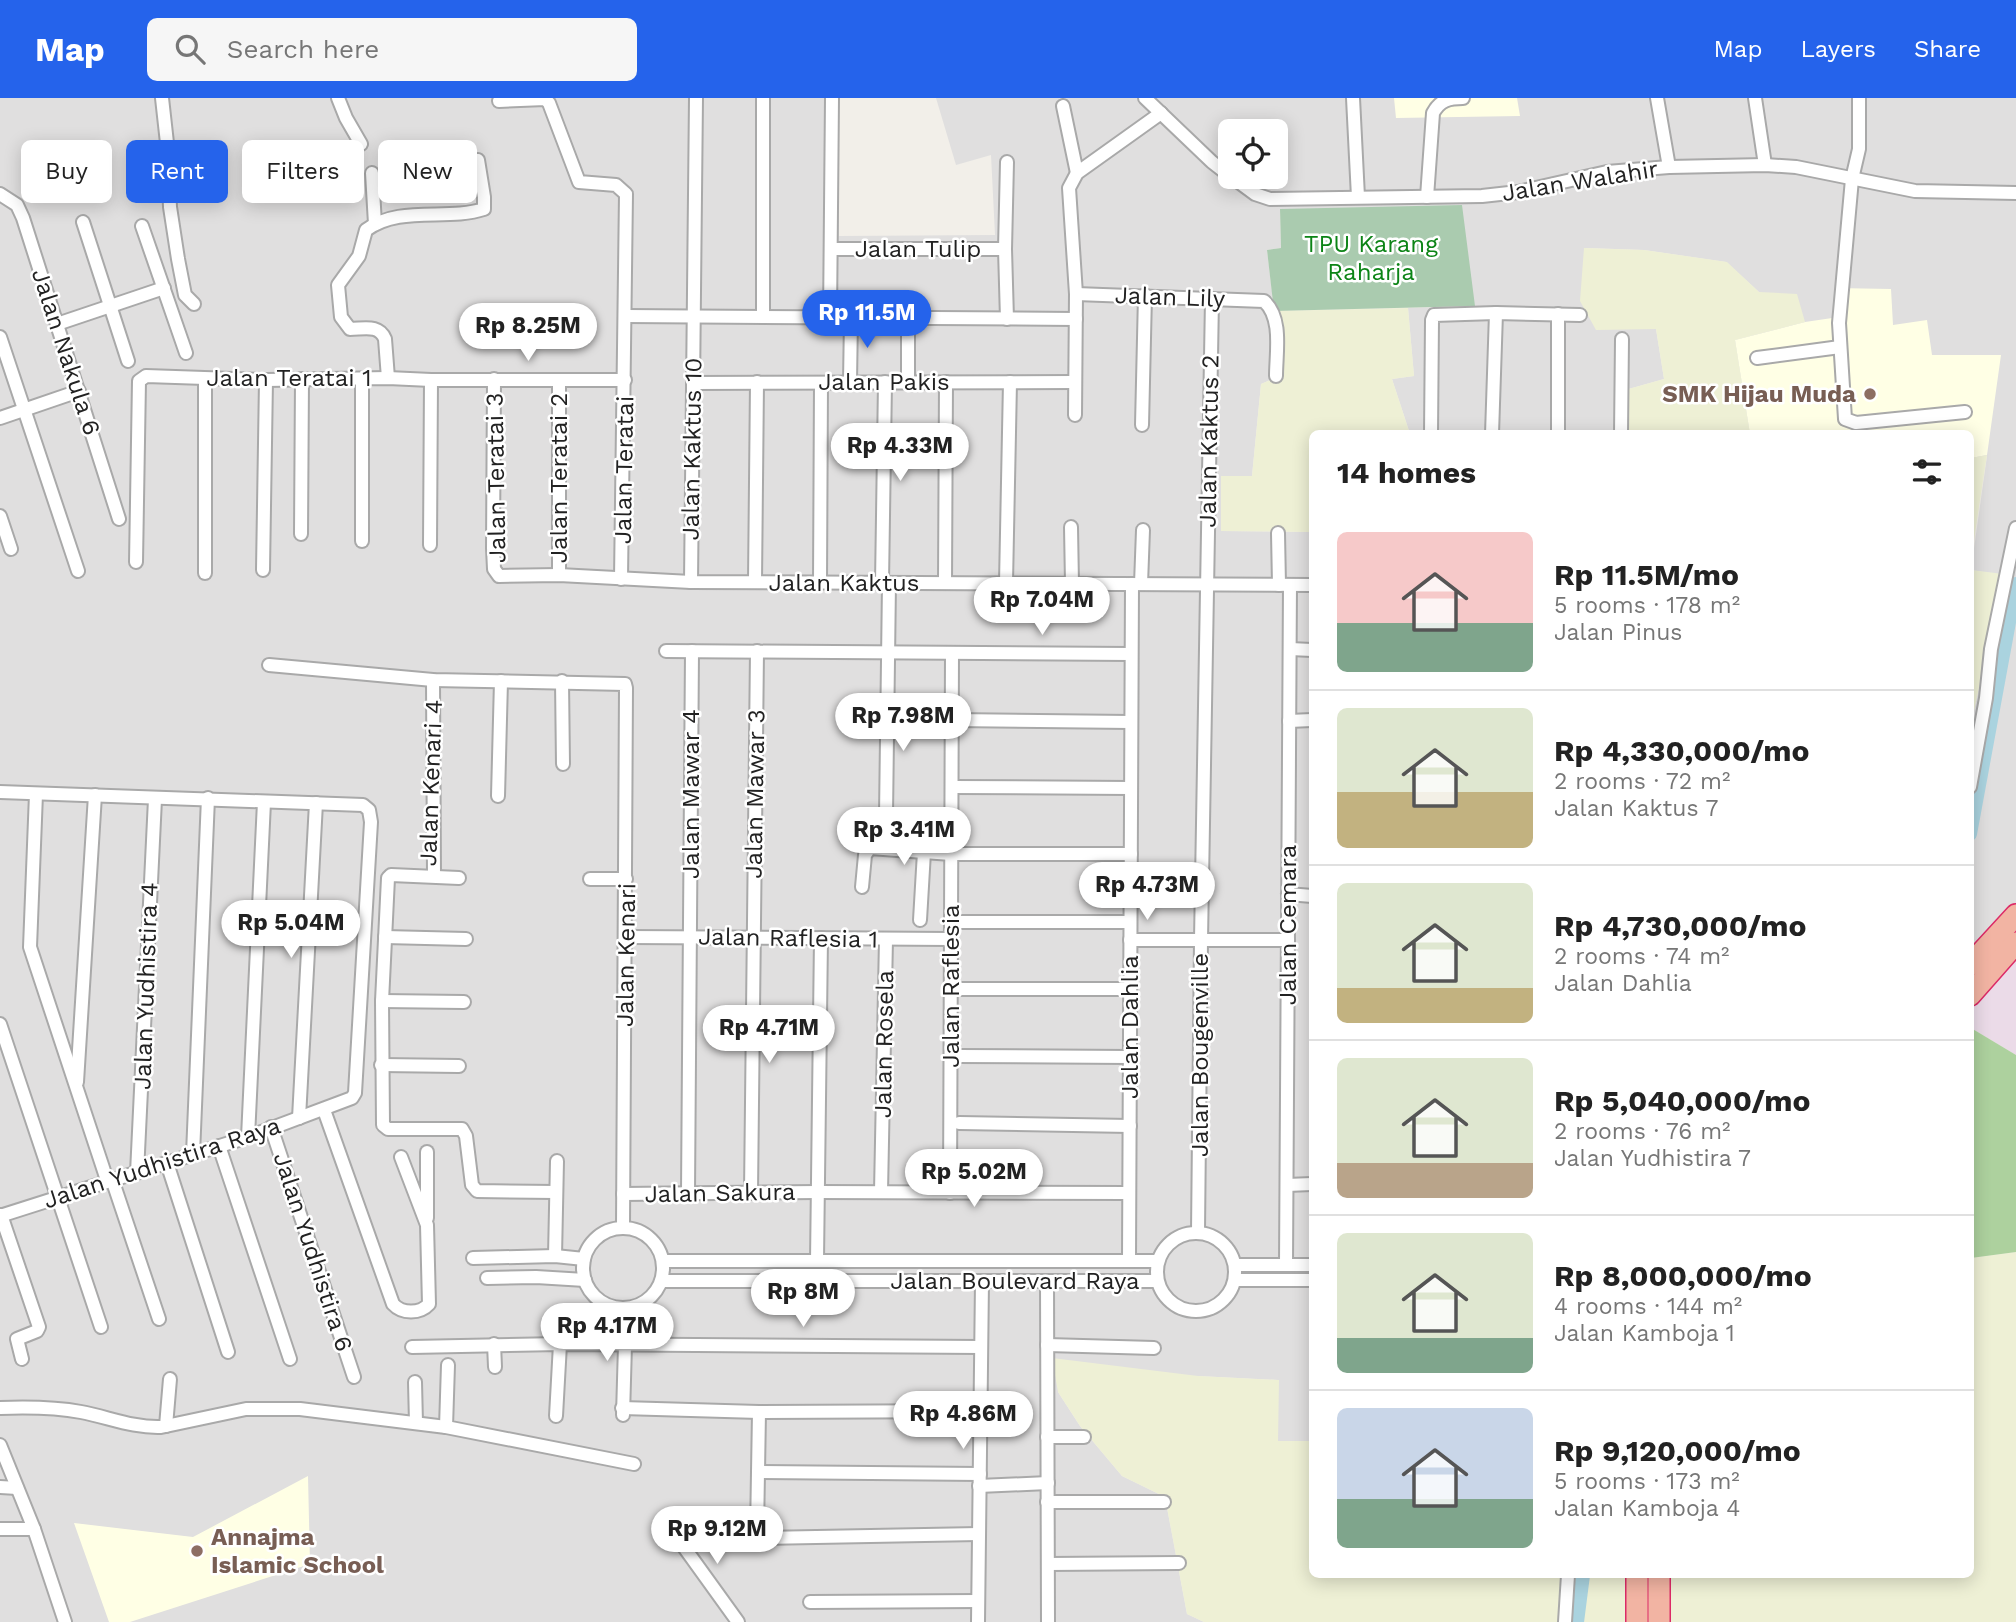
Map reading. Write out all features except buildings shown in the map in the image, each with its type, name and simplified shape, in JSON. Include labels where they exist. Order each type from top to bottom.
[{"type":"highway","points":[[1974,961],[2016,915]]},
{"type":"highway","points":[[1974,990],[2016,943]]},
{"type":"highway","points":[[1637,1578],[1637,1622]]},
{"type":"highway","points":[[1659,1578],[1659,1622]]},
{"type":"street","points":[[162,98],[170,207],[178,260],[185,295],[194,304]]},
{"type":"street","points":[[338,98],[359,140]]},
{"type":"street","name":"Jalan Kaktus 10","points":[[691,582],[696,98]]},
{"type":"street","points":[[763,98],[763,317]]},
{"type":"street","points":[[830,317],[832,98]]},
{"type":"street","name":"Jalan Walahir","points":[[1145,98],[1218,166]]},
{"type":"street","points":[[1353,98],[1359,197]]},
{"type":"street","points":[[1427,197],[1433,113],[1440,103],[1463,98]]},
{"type":"street","points":[[1657,98],[1669,167]]},
{"type":"street","points":[[1755,98],[1765,165]]},
{"type":"street","points":[[1859,98],[1859,149],[1852,179],[1839,323],[1843,410],[1848,422],[1856,423],[1965,412]]},
{"type":"street","points":[[499,102],[545,99]]},
{"type":"street","name":"Jalan Teratai","points":[[545,99],[564,138],[579,182],[616,185],[626,194],[621,579]]},
{"type":"street","points":[[1063,106],[1077,173]]},
{"type":"street","points":[[1075,415],[1076,294],[1069,188],[1077,173],[1161,113]]},
{"type":"street","points":[[388,377],[383,334],[374,328],[350,329],[341,317],[338,289],[340,280],[359,256],[366,230],[375,224],[400,217],[484,209],[478,160]]},
{"type":"street","points":[[1007,162],[1007,319]]},
{"type":"street","name":"Jalan Walahir","points":[[1248,189],[1270,200],[1482,196],[1518,192],[1607,172],[1669,167],[1765,165],[1796,167],[1914,191],[2016,193]]},
{"type":"street","points":[[372,173],[375,224]]},
{"type":"street","name":"Jalan Nakula 6","points":[[0,194],[17,205],[23,218],[120,519]]},
{"type":"street","points":[[83,222],[128,361]]},
{"type":"street","points":[[142,226],[186,353]]},
{"type":"street","name":"Jalan Tulip","points":[[831,248],[1005,249]]},
{"type":"street","points":[[57,324],[163,288]]},
{"type":"street","name":"Jalan Lily","points":[[1076,294],[1264,302],[1275,317],[1276,376]]},
{"type":"street","points":[[1142,425],[1145,295]]},
{"type":"street","name":"Jalan Kaktus 2","points":[[1207,583],[1213,299]]},
{"type":"street","points":[[1492,430],[1496,313]]},
{"type":"street","points":[[1558,314],[1558,430]]},
{"type":"street","points":[[1431,430],[1434,315],[1580,314]]},
{"type":"street","points":[[626,316],[1076,319]]},
{"type":"street","points":[[849,383],[851,318]]},
{"type":"street","points":[[908,318],[908,382]]},
{"type":"street","points":[[0,337],[78,571]]},
{"type":"street","points":[[1621,430],[1622,339]]},
{"type":"street","points":[[1757,358],[1840,347]]},
{"type":"street","name":"Jalan Teratai 1","points":[[136,562],[139,381],[146,376],[266,380],[388,377],[431,380],[625,380]]},
{"type":"street","points":[[205,379],[205,573]]},
{"type":"street","points":[[301,534],[302,379]]},
{"type":"street","points":[[362,379],[362,541]]},
{"type":"street","name":"Jalan Teratai 3","points":[[494,379],[493,548],[494,569],[499,576]]},
{"type":"street","points":[[263,569],[266,380]]},
{"type":"street","points":[[430,545],[431,380]]},
{"type":"street","name":"Jalan Teratai 2","points":[[559,380],[559,575]]},
{"type":"street","points":[[885,382],[888,652],[886,815],[891,819],[951,822]]},
{"type":"street","points":[[945,583],[946,382]]},
{"type":"street","points":[[1006,583],[1010,382]]},
{"type":"street","name":"Jalan Pakis","points":[[693,383],[1075,382]]},
{"type":"street","points":[[755,582],[757,383]]},
{"type":"street","points":[[820,582],[821,383]]},
{"type":"street","points":[[0,418],[79,391]]},
{"type":"street","points":[[0,516],[11,549]]},
{"type":"street","points":[[1071,527],[1072,584]]},
{"type":"street","points":[[1974,765],[1986,698],[1989,663],[2016,528]]},
{"type":"street","name":"Jalan Dahlia","points":[[1129,1261],[1131,654],[1143,530]]},
{"type":"street","name":"Jalan Cemara","points":[[1278,533],[1290,649],[1286,1265]]},
{"type":"street","name":"Jalan Kaktus","points":[[499,576],[559,575],[691,582],[1309,585]]},
{"type":"street","name":"Jalan Bougenville","points":[[1198,1232],[1207,583]]},
{"type":"street","points":[[1290,649],[1309,650]]},
{"type":"street","points":[[666,651],[1131,654]]},
{"type":"street","name":"Jalan Mawar 4","points":[[688,1193],[692,651]]},
{"type":"street","name":"Jalan Mawar 3","points":[[751,1193],[757,651]]},
{"type":"street","name":"Jalan Raflesia","points":[[950,1193],[952,653]]},
{"type":"street","points":[[269,665],[433,680],[562,681],[562,764]]},
{"type":"street","name":"Jalan Kenari 4","points":[[433,680],[434,876],[387,878],[382,1001],[382,1120],[386,1128],[462,1129],[466,1136],[472,1185],[477,1191],[556,1192]]},
{"type":"street","points":[[498,796],[501,681]]},
{"type":"street","name":"Jalan Kenari","points":[[562,681],[625,684],[626,688],[622,1228]]},
{"type":"street","points":[[952,720],[1131,722]]},
{"type":"street","points":[[1289,721],[1309,720]]},
{"type":"street","points":[[952,786],[1131,788]]},
{"type":"street","points":[[0,792],[316,803],[299,1118]]},
{"type":"street","points":[[36,794],[30,947],[77,1089],[159,1319]]},
{"type":"street","points":[[77,1089],[95,795]]},
{"type":"street","name":"Jalan Yudhistira 4","points":[[138,1173],[155,799]]},
{"type":"street","points":[[193,1154],[208,799]]},
{"type":"street","name":"Jalan Yudhistira 6","points":[[248,1137],[264,803]]},
{"type":"street","name":"Jalan Yudhistira Raya","points":[[1,1216],[248,1137],[352,1098],[355,1093],[372,822],[369,810],[363,805],[316,803]]},
{"type":"street","points":[[862,887],[869,849],[951,853],[1131,854]]},
{"type":"street","points":[[920,920],[924,852]]},
{"type":"street","points":[[434,876],[459,877]]},
{"type":"street","points":[[590,879],[626,879]]},
{"type":"street","points":[[1288,894],[1309,896]]},
{"type":"street","points":[[951,922],[1130,922]]},
{"type":"street","points":[[385,937],[466,939]]},
{"type":"street","name":"Jalan Raflesia 1","points":[[626,937],[951,939]]},
{"type":"street","points":[[817,1261],[821,938]]},
{"type":"street","name":"Jalan Rosela","points":[[881,1192],[886,939]]},
{"type":"street","points":[[1130,940],[1288,940]]},
{"type":"street","points":[[958,989],[1130,989]]},
{"type":"street","points":[[382,1001],[464,1002]]},
{"type":"street","points":[[0,1024],[101,1327]]},
{"type":"street","points":[[958,1056],[1130,1057]]},
{"type":"street","points":[[381,1065],[458,1066]]},
{"type":"street","points":[[324,1110],[393,1304],[398,1310],[420,1311],[429,1304],[427,1152]]},
{"type":"street","points":[[959,1123],[1130,1126]]},
{"type":"street","name":"Jalan Yudhistira 6","points":[[271,1127],[354,1377]]},
{"type":"street","points":[[219,1146],[290,1359]]},
{"type":"street","points":[[401,1157],[427,1225]]},
{"type":"street","points":[[555,1256],[557,1161]]},
{"type":"street","points":[[167,1163],[228,1352]]},
{"type":"street","points":[[1287,1185],[1309,1184]]},
{"type":"street","name":"Jalan Sakura","points":[[623,1194],[1129,1194]]},
{"type":"street","points":[[1,1216],[39,1327],[37,1331],[17,1339],[22,1359]]},
{"type":"street","points":[[622,1228],[641,1232],[655,1244],[663,1261],[662,1281],[653,1296],[639,1306],[622,1309],[606,1305],[593,1295],[585,1280],[584,1259],[592,1243],[606,1232],[622,1228]]},
{"type":"street","points":[[1198,1232],[1215,1237],[1228,1249],[1235,1265],[1235,1280],[1228,1296],[1214,1308],[1197,1312],[1180,1308],[1165,1297],[1157,1281],[1158,1261],[1167,1245],[1181,1235],[1198,1232]]},
{"type":"street","points":[[473,1258],[555,1256],[584,1259]]},
{"type":"street","name":"Jalan Boulevard Raya","points":[[663,1261],[1158,1261]]},
{"type":"street","points":[[1235,1265],[1309,1265]]},
{"type":"street","points":[[486,1278],[585,1280]]},
{"type":"street","points":[[1235,1280],[1309,1280]]},
{"type":"street","name":"Jalan Boulevard Raya","points":[[662,1281],[1157,1281]]},
{"type":"street","points":[[978,1622],[982,1281]]},
{"type":"street","points":[[1047,1281],[1048,1622]]},
{"type":"street","points":[[622,1309],[625,1345],[623,1412],[980,1411]]},
{"type":"street","points":[[494,1344],[495,1367]]},
{"type":"street","points":[[412,1346],[560,1344],[981,1347]]},
{"type":"street","points":[[556,1416],[560,1344]]},
{"type":"street","points":[[1047,1345],[1154,1348]]},
{"type":"street","points":[[446,1427],[448,1365]]},
{"type":"street","points":[[166,1426],[170,1379]]},
{"type":"street","points":[[415,1382],[416,1423]]},
{"type":"street","points":[[0,1408],[42,1407],[80,1412],[148,1427],[166,1426],[246,1409],[300,1409],[446,1427],[634,1465]]},
{"type":"street","points":[[759,1412],[757,1532],[761,1538],[979,1534]]},
{"type":"street","points":[[1047,1437],[1084,1437]]},
{"type":"street","points":[[1,1448],[34,1529],[65,1622]]},
{"type":"street","points":[[758,1472],[1048,1483]]},
{"type":"street","points":[[0,1487],[17,1488]]},
{"type":"street","points":[[1047,1502],[1164,1502]]},
{"type":"street","points":[[0,1529],[34,1529]]},
{"type":"street","points":[[671,1529],[738,1622]]},
{"type":"street","points":[[1048,1564],[1178,1563]]},
{"type":"street","points":[[1565,1622],[1569,1578]]},
{"type":"street","points":[[810,1602],[978,1601]]},
{"type":"shaded area","points":[[0,98],[838,98],[839,236],[995,235],[991,155],[956,165],[936,98],[2016,98],[2016,950],[1974,996],[1974,711],[2003,575],[1974,570],[1974,549],[1987,456],[1974,458],[1974,430],[1749,430],[1735,340],[1804,322],[1759,292],[1726,262],[1644,250],[1585,248],[1656,329],[1664,379],[1625,390],[1628,430],[1409,430],[1392,379],[1414,376],[1408,308],[1475,306],[1280,209],[1281,248],[1267,250],[1282,375],[1261,384],[1252,476],[1222,531],[1309,532],[1309,1441],[1278,1441],[1278,1380],[1198,1376],[1058,1392],[1080,1426],[1122,1476],[1165,1497],[1187,1614],[1204,1622],[0,1622]]},
{"type":"shaded area","points":[[1394,98],[1517,98],[1520,116],[1396,118]]},
{"type":"shaded area","points":[[1584,248],[1644,250],[1727,262],[1759,292],[1797,294],[1805,322],[1735,340],[1749,430],[1628,430],[1625,390],[1664,379],[1656,329],[1596,330],[1580,301]]},
{"type":"shaded area","name":"SMK Hijau Muda","points":[[1835,288],[1891,289],[1893,325],[1927,320],[1932,355],[2001,355],[1987,455],[1974,457],[1974,430],[1749,430],[1735,340],[1805,322],[1839,317]]},
{"type":"shaded area","points":[[1408,308],[1414,376],[1392,379],[1409,430],[1309,430],[1309,532],[1221,531],[1221,476],[1252,476],[1261,384],[1282,375],[1274,311]]},
{"type":"shaded area","points":[[1987,455],[1974,540],[1974,457]]},
{"type":"shaded area","points":[[1974,570],[2003,574],[1974,711]]},
{"type":"shaded area","points":[[2016,950],[2016,1055],[1974,1030],[1974,995]]},
{"type":"shaded area","points":[[2016,1252],[2016,1622],[1204,1622],[1187,1614],[1165,1497],[1122,1476],[1080,1426],[1058,1392],[1052,1358],[1198,1376],[1279,1380],[1278,1441],[1309,1441],[1309,1578],[1974,1578],[1974,1258]]},
{"type":"shaded area","name":"Annajma Islamic School","points":[[308,1476],[310,1564],[130,1622],[109,1622],[74,1523],[193,1537]]},
{"type":"green space","name":"TPU Karang Raharja","points":[[1462,205],[1475,306],[1274,311],[1267,250],[1281,248],[1280,209]]},
{"type":"green space","points":[[1974,1030],[2016,1055],[2016,1252],[1974,1258]]},
{"type":"waterway","points":[[1974,812],[2016,584]]},
{"type":"waterway","points":[[1577,1622],[1583,1578]]},
{"type":"place","name":"SMK Hijau Muda","points":[[1870,394]]},
{"type":"place","name":"Annajma Islamic School","points":[[197,1551]]}]
